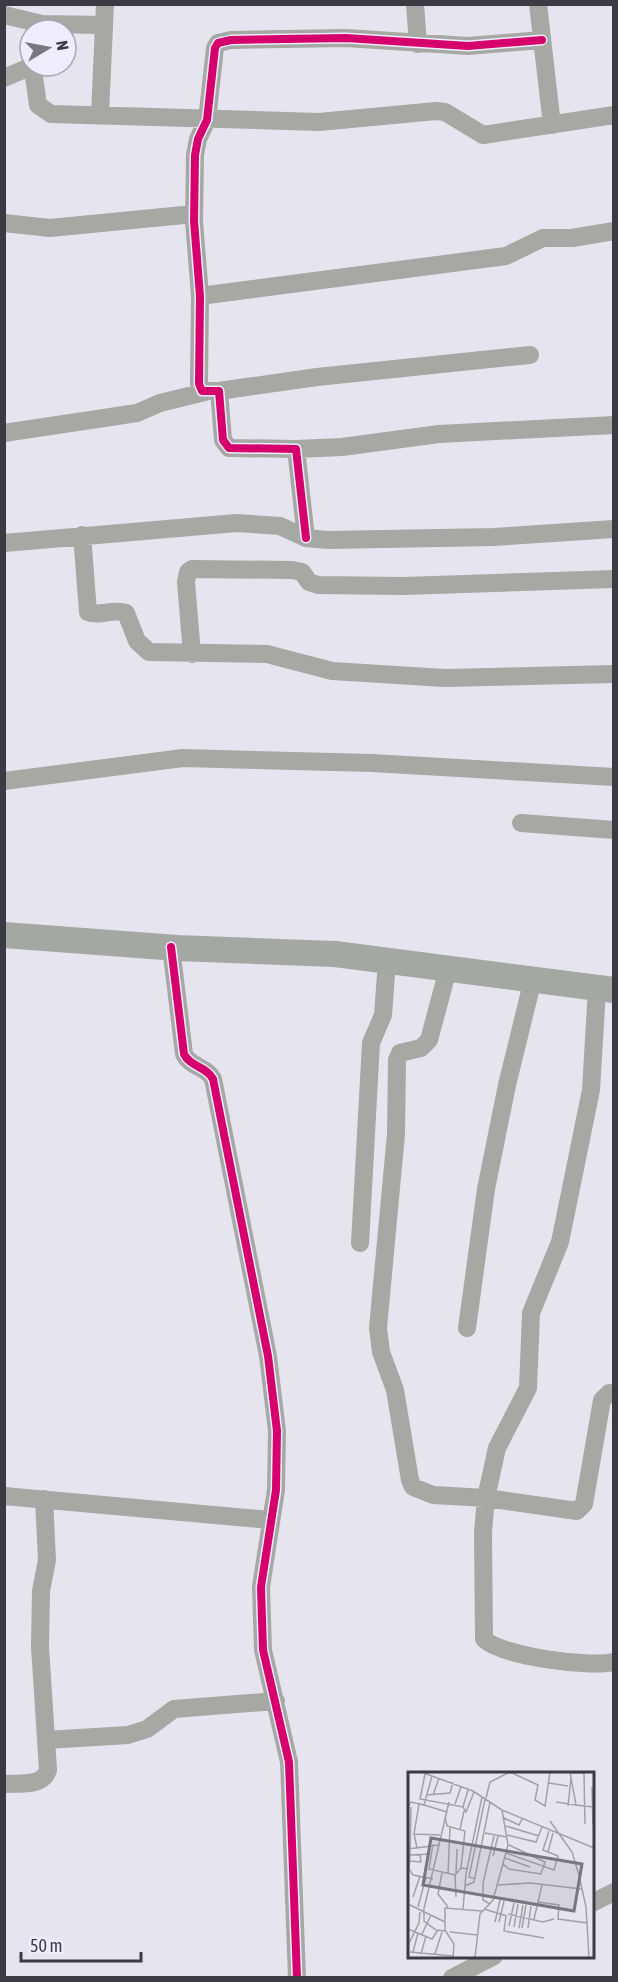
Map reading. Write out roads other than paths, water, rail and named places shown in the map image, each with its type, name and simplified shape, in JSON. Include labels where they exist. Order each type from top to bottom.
[{"type":"main road","points":[[4,935],[171,947],[335,954],[605,989]]},
{"type":"street","points":[[100,114],[105,4]]},
{"type":"street","points":[[415,4],[418,44]]},
{"type":"street","points":[[538,4],[552,125]]},
{"type":"street","points":[[4,15],[42,24],[104,25]]},
{"type":"street","points":[[542,40],[468,46],[346,38],[225,40],[215,48],[207,120],[195,149],[194,214],[200,296],[199,384],[212,392],[224,440],[229,448],[342,447],[448,434],[506,433],[614,425]]},
{"type":"street","points":[[4,78],[29,68],[35,75],[38,105],[45,112],[207,120],[319,122],[436,111],[445,112],[483,135],[614,115]]},
{"type":"street","points":[[4,223],[50,228],[194,214]]},
{"type":"street","points":[[200,296],[506,256],[543,237],[572,238],[614,231]]},
{"type":"street","points":[[4,433],[137,413],[160,403],[212,392],[317,377],[530,355]]},
{"type":"street","points":[[296,449],[306,537]]},
{"type":"street","points":[[4,543],[237,523],[280,526],[306,537],[338,540],[494,537],[614,529]]},
{"type":"street","points":[[81,535],[89,614],[122,611],[126,613],[137,641],[145,650],[192,654],[267,654],[332,671],[445,678],[614,674]]},
{"type":"street","points":[[192,654],[186,582],[188,572],[192,569],[298,571],[309,582],[318,585],[614,579]]},
{"type":"street","points":[[4,781],[183,758],[372,763],[614,777]]},
{"type":"street","points":[[521,824],[614,830]]},
{"type":"street","points":[[171,947],[184,1054],[190,1063],[206,1070],[213,1079],[268,1356],[277,1431],[276,1490],[261,1587],[263,1650],[289,1762],[297,1977]]},
{"type":"street","points":[[360,1243],[371,1043],[383,1015],[387,961]]},
{"type":"street","points":[[448,969],[429,1040],[421,1048],[400,1053],[397,1060],[396,1134],[378,1328],[381,1352],[395,1390],[407,1467],[413,1487],[422,1493],[433,1495],[486,1498],[570,1511],[581,1509],[602,1400],[609,1393],[614,1394]]},
{"type":"street","points":[[467,1328],[486,1189],[507,1085],[533,979]]},
{"type":"street","points":[[605,989],[591,1090],[560,1242],[531,1313],[528,1388],[497,1448],[486,1498],[483,1532],[484,1639],[496,1648],[582,1665],[614,1662]]},
{"type":"street","points":[[4,1496],[270,1520]]},
{"type":"street","points":[[4,1784],[43,1779],[48,1770],[40,1647],[41,1591],[47,1560],[44,1499]]},
{"type":"street","points":[[46,1740],[128,1735],[147,1730],[174,1708],[276,1701]]},
{"type":"street","points":[[594,1902],[614,1893]]},
{"type":"street","points":[[452,1977],[490,1958]]}]
